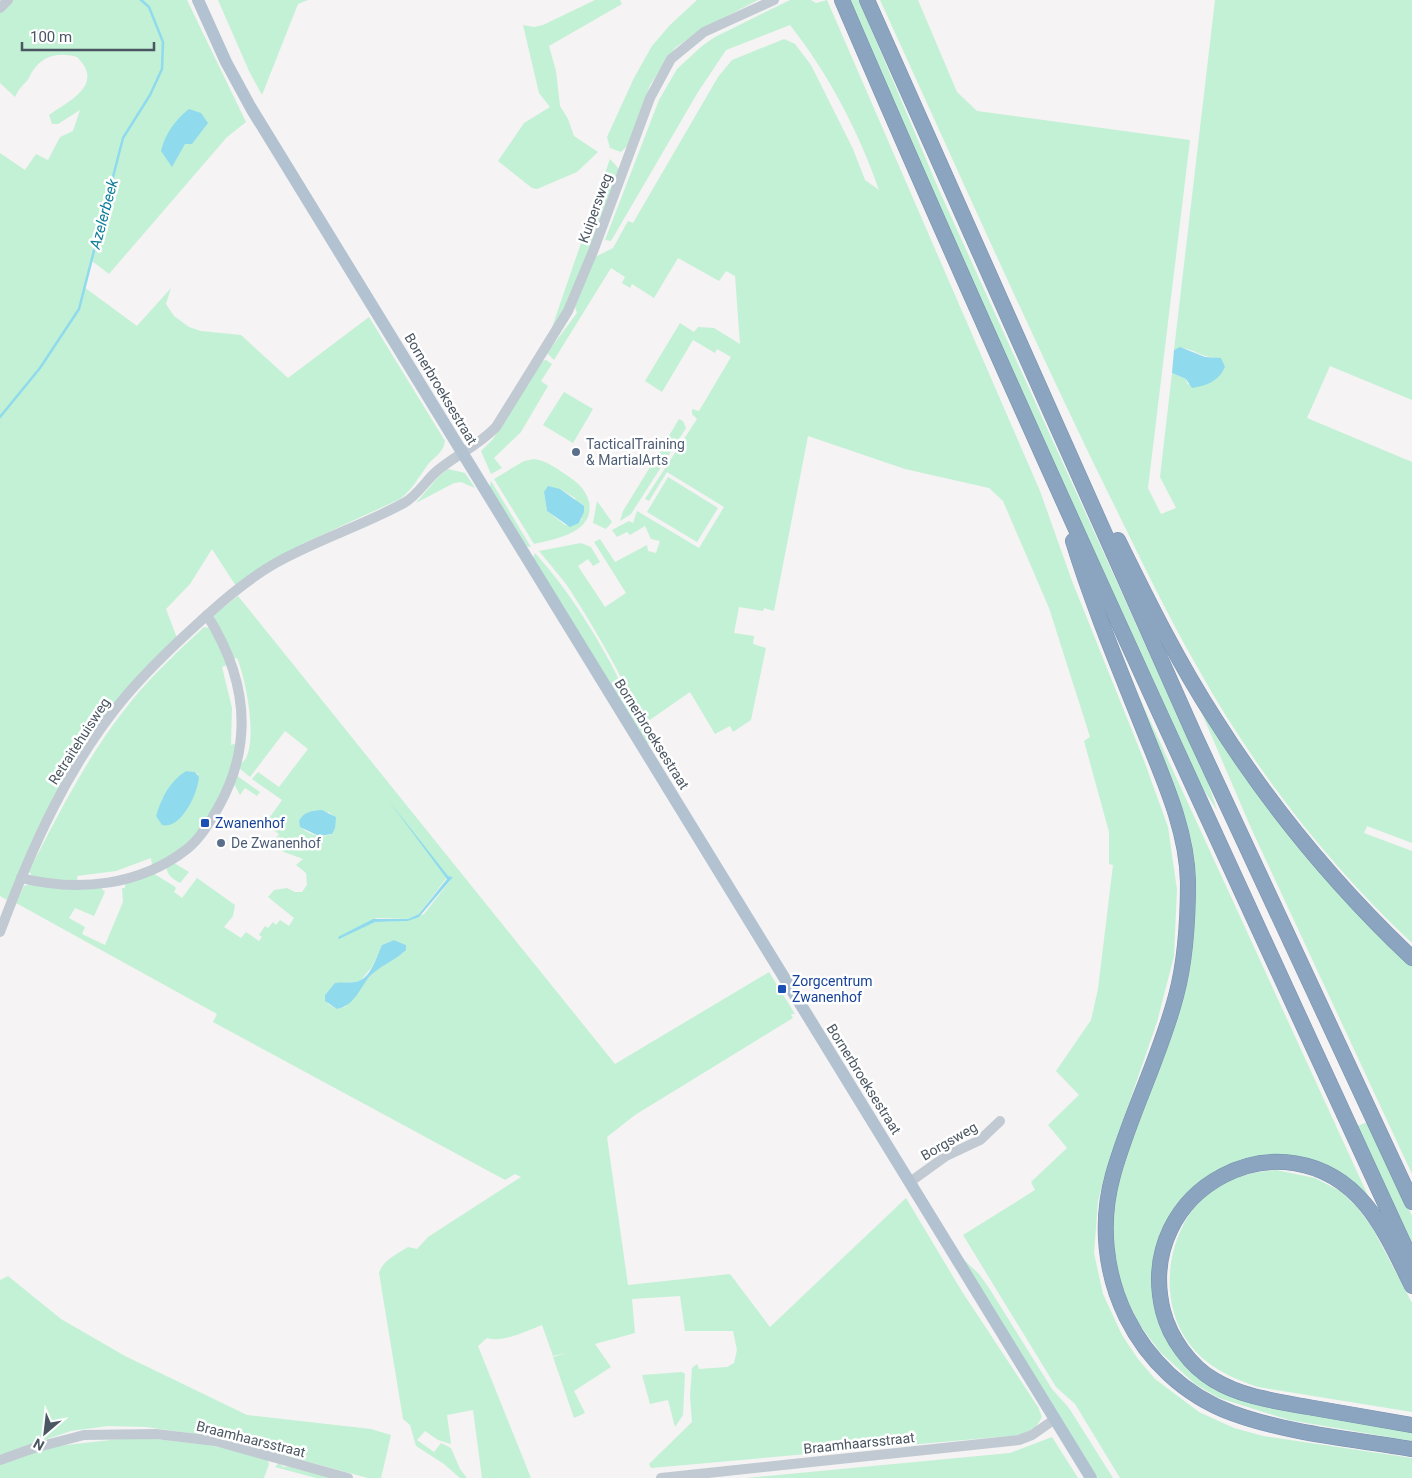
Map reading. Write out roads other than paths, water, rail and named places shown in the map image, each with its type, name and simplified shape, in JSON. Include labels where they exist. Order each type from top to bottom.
[{"type":"highway","points":[[842,0],[945,238],[1054,480],[1412,1262]]},
{"type":"highway","points":[[867,0],[1194,734],[1412,1202]]},
{"type":"highway","points":[[1054,480],[1090,596],[1170,796],[1181,837],[1188,877],[1184,953],[1176,997],[1122,1146],[1109,1194],[1106,1216],[1107,1258],[1120,1306],[1134,1333],[1151,1356],[1172,1378],[1198,1396],[1231,1412],[1306,1431],[1412,1449]]},
{"type":"highway","points":[[1090,502],[1112,528],[1187,673],[1252,774],[1329,871],[1412,958]]},
{"type":"highway","points":[[1412,1286],[1390,1242],[1364,1203],[1335,1178],[1314,1169],[1297,1165],[1274,1163],[1250,1165],[1212,1181],[1193,1196],[1180,1212],[1168,1232],[1160,1258],[1159,1288],[1165,1320],[1177,1343],[1187,1356],[1212,1379],[1246,1394],[1273,1401],[1412,1425]]},
{"type":"main road","name":"Bornerbroeksestraat","points":[[198,0],[226,62],[251,108],[1091,1478]]},
{"type":"street","points":[[0,8],[8,0]]},
{"type":"street","name":"Kuipersweg","points":[[462,454],[484,440],[496,427],[568,311],[594,249],[650,98],[671,59],[704,32],[774,0]]},
{"type":"street","name":"Retraitehuisweg","points":[[0,932],[21,878],[56,804],[101,728],[144,676],[207,615],[239,588],[274,564],[306,547],[404,503],[412,498],[440,467],[462,454]]},
{"type":"street","points":[[21,878],[69,886],[112,883],[140,874],[170,860],[189,848],[201,834],[225,795],[232,778],[238,759],[242,729],[242,707],[235,675],[216,629],[207,615]]},
{"type":"street","name":"Borgsweg","points":[[910,1182],[946,1156],[980,1140],[1000,1122]]},
{"type":"street","name":"Braamhaarsstraat","points":[[661,1478],[1019,1440],[1032,1436],[1055,1419]]},
{"type":"street","name":"Braamhaarsstraat","points":[[0,1460],[34,1448],[84,1435],[156,1434],[215,1441],[348,1478]]},
{"type":"water","points":[[189,109],[201,113],[208,123],[192,144],[185,144],[172,167],[161,151],[171,128]]},
{"type":"water","points":[[1180,347],[1205,357],[1221,358],[1225,367],[1212,382],[1192,388],[1186,379],[1172,373],[1174,350]]},
{"type":"water","points":[[548,486],[560,489],[584,506],[584,512],[579,523],[570,527],[547,511],[544,492]]},
{"type":"water","points":[[186,771],[195,772],[199,777],[192,801],[176,822],[162,825],[156,816],[161,803],[167,790]]},
{"type":"water","points":[[389,801],[448,876],[453,877],[419,917],[408,921],[375,922],[339,939],[338,937],[373,919],[408,919],[419,914],[447,879]]},
{"type":"water","points":[[322,810],[336,817],[335,828],[332,834],[319,836],[300,827],[299,821],[303,815],[312,811]]},
{"type":"water","points":[[394,940],[406,945],[406,950],[370,976],[348,1004],[337,1009],[325,1001],[325,995],[335,983],[355,982],[365,977],[369,973],[382,945]]},
{"type":"waterway","name":"Azelerbeek","points":[[0,417],[40,368],[79,309],[123,138],[150,95],[162,69],[163,42],[149,7],[141,0]]},
{"type":"place","name":"TacticalTraining & MartialArts","points":[[576,452]]},
{"type":"place","name":"Zwanenhof","points":[[205,823]]},
{"type":"place","name":"De Zwanenhof","points":[[221,843]]},
{"type":"place","name":"Zorgcentrum Zwanenhof","points":[[782,989]]}]
